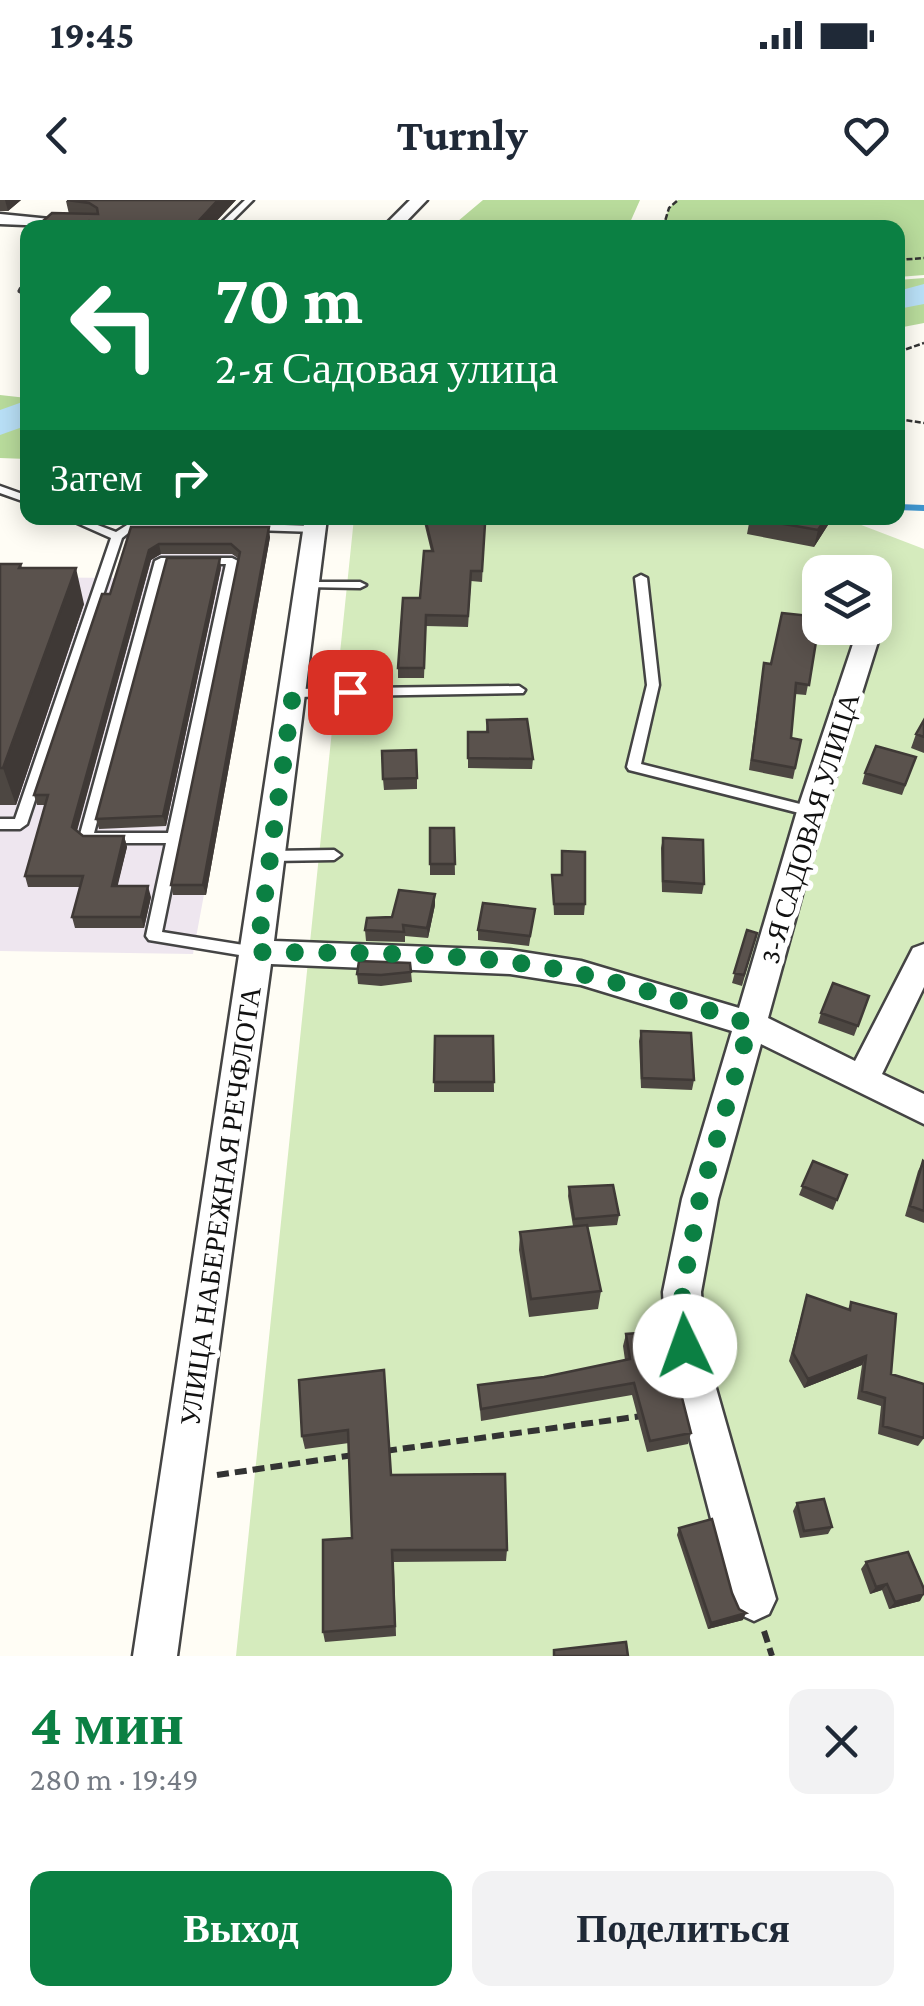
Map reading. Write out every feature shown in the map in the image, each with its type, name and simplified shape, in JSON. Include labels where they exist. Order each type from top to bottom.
[{"type":"street","points":[[398,220],[419,200]]},
{"type":"street","name":"УЛИЦА НАБЕРЕЖНАЯ РЕЧФЛОТА","points":[[155,1656],[316,525]]},
{"type":"street","name":"3-Я САДОВАЯ УЛИЦА","points":[[754,1599],[685,1346],[682,1292],[700,1198],[811,812],[865,645]]},
{"type":"street","points":[[257,952],[510,962],[581,974],[667,996],[750,1024],[924,1110]]},
{"type":"street","points":[[862,1080],[924,956]]},
{"type":"lane","points":[[228,220],[249,200]]},
{"type":"lane","points":[[88,525],[116,536]]},
{"type":"lane","points":[[0,824],[20,824],[116,536],[133,525]]},
{"type":"lane","points":[[174,838],[86,838],[161,561],[232,561],[154,936],[257,952]]},
{"type":"lane","points":[[641,578],[653,685],[634,766],[811,812]]},
{"type":"lane","points":[[308,585],[360,585]]},
{"type":"lane","points":[[79,590],[99,590]]},
{"type":"lane","points":[[293,693],[519,690]]},
{"type":"lane","points":[[270,856],[334,855]]},
{"type":"path","points":[[180,1482],[648,1415]]},
{"type":"shaded area","points":[[133,537],[270,537],[193,954],[0,951],[0,577],[120,578]]},
{"type":"green space","points":[[483,200],[640,200],[631,220],[459,220]]},
{"type":"green space","points":[[678,200],[924,200],[924,275],[905,276],[905,220],[665,220],[669,208]]},
{"type":"green space","points":[[924,278],[924,323],[905,327],[905,279]]},
{"type":"green space","points":[[0,395],[20,397],[20,459],[0,458]]},
{"type":"green space","points":[[353,525],[861,525],[924,549],[924,1656],[236,1656]]},
{"type":"building","points":[[67,200],[218,200],[199,220],[44,220],[52,213],[98,214],[97,208]]},
{"type":"building","points":[[427,525],[485,525],[482,571],[471,571],[468,616],[426,615],[424,668],[398,668],[403,598],[420,598],[424,551],[433,551]]},
{"type":"building","points":[[790,525],[821,525],[818,530]]},
{"type":"building","points":[[131,527],[269,527],[203,885],[171,885],[240,552],[231,544],[159,544],[149,550],[72,827],[83,836],[124,836],[112,886],[148,886],[141,917],[72,917],[83,876],[25,876],[48,795],[34,795],[102,594],[110,594]]},
{"type":"building","points":[[167,558],[220,558],[163,816],[96,819]]},
{"type":"building","points":[[0,564],[76,568],[3,768],[0,768]]},
{"type":"building","points":[[782,613],[802,615],[802,645],[815,645],[809,685],[796,683],[791,738],[801,740],[795,768],[752,760],[764,663],[771,664]]},
{"type":"building","points":[[527,719],[533,759],[468,758],[468,732],[488,732],[487,720]]},
{"type":"building","points":[[924,720],[924,737],[916,734]]},
{"type":"building","points":[[876,746],[916,757],[905,785],[865,773]]},
{"type":"building","points":[[416,750],[417,778],[383,779],[382,751]]},
{"type":"building","points":[[430,828],[454,828],[455,864],[430,864]]},
{"type":"building","points":[[663,838],[703,840],[704,884],[663,881]]},
{"type":"building","points":[[562,851],[585,852],[585,904],[554,904],[552,875],[562,875]]},
{"type":"building","points":[[399,890],[435,894],[427,928],[403,925],[404,932],[365,930],[367,918],[392,917]]},
{"type":"building","points":[[483,903],[535,909],[530,936],[478,930]]},
{"type":"building","points":[[747,930],[757,933],[744,975],[734,973]]},
{"type":"building","points":[[359,961],[410,963],[411,972],[357,974]]},
{"type":"building","points":[[833,983],[869,996],[858,1026],[821,1013]]},
{"type":"building","points":[[641,1031],[691,1033],[694,1080],[642,1078]]},
{"type":"building","points":[[435,1036],[493,1036],[494,1082],[434,1082]]},
{"type":"building","points":[[813,1161],[847,1175],[837,1200],[802,1186]]},
{"type":"building","points":[[924,1162],[924,1211],[910,1206]]},
{"type":"building","points":[[613,1185],[619,1215],[574,1219],[569,1187]]},
{"type":"building","points":[[587,1225],[601,1291],[531,1299],[520,1232]]},
{"type":"building","points":[[807,1295],[850,1310],[851,1302],[896,1314],[891,1374],[924,1384],[924,1438],[883,1426],[885,1398],[862,1391],[866,1356],[808,1379],[793,1353]]},
{"type":"building","points":[[665,1331],[691,1433],[650,1441],[634,1383],[481,1409],[478,1385],[544,1377],[630,1359],[626,1334]]},
{"type":"building","points":[[384,1370],[391,1475],[505,1474],[507,1550],[392,1550],[395,1626],[323,1632],[323,1540],[352,1538],[348,1430],[302,1436],[299,1380]]},
{"type":"building","points":[[824,1499],[832,1527],[804,1531],[797,1503]]},
{"type":"building","points":[[712,1519],[732,1593],[739,1609],[746,1613],[711,1623],[679,1528]]},
{"type":"building","points":[[908,1552],[924,1594],[895,1602],[887,1584],[876,1587],[866,1562]]},
{"type":"building","points":[[626,1642],[628,1656],[554,1656],[554,1650]]},
{"type":"waterway","points":[[905,298],[924,294]]},
{"type":"waterway","points":[[0,424],[20,415]]},
{"type":"waterway","points":[[905,507],[924,508]]},
{"type":"route","points":[[350,692],[293,693],[257,952],[510,962],[581,974],[667,996],[750,1024],[700,1198],[682,1292],[685,1346]]}]
